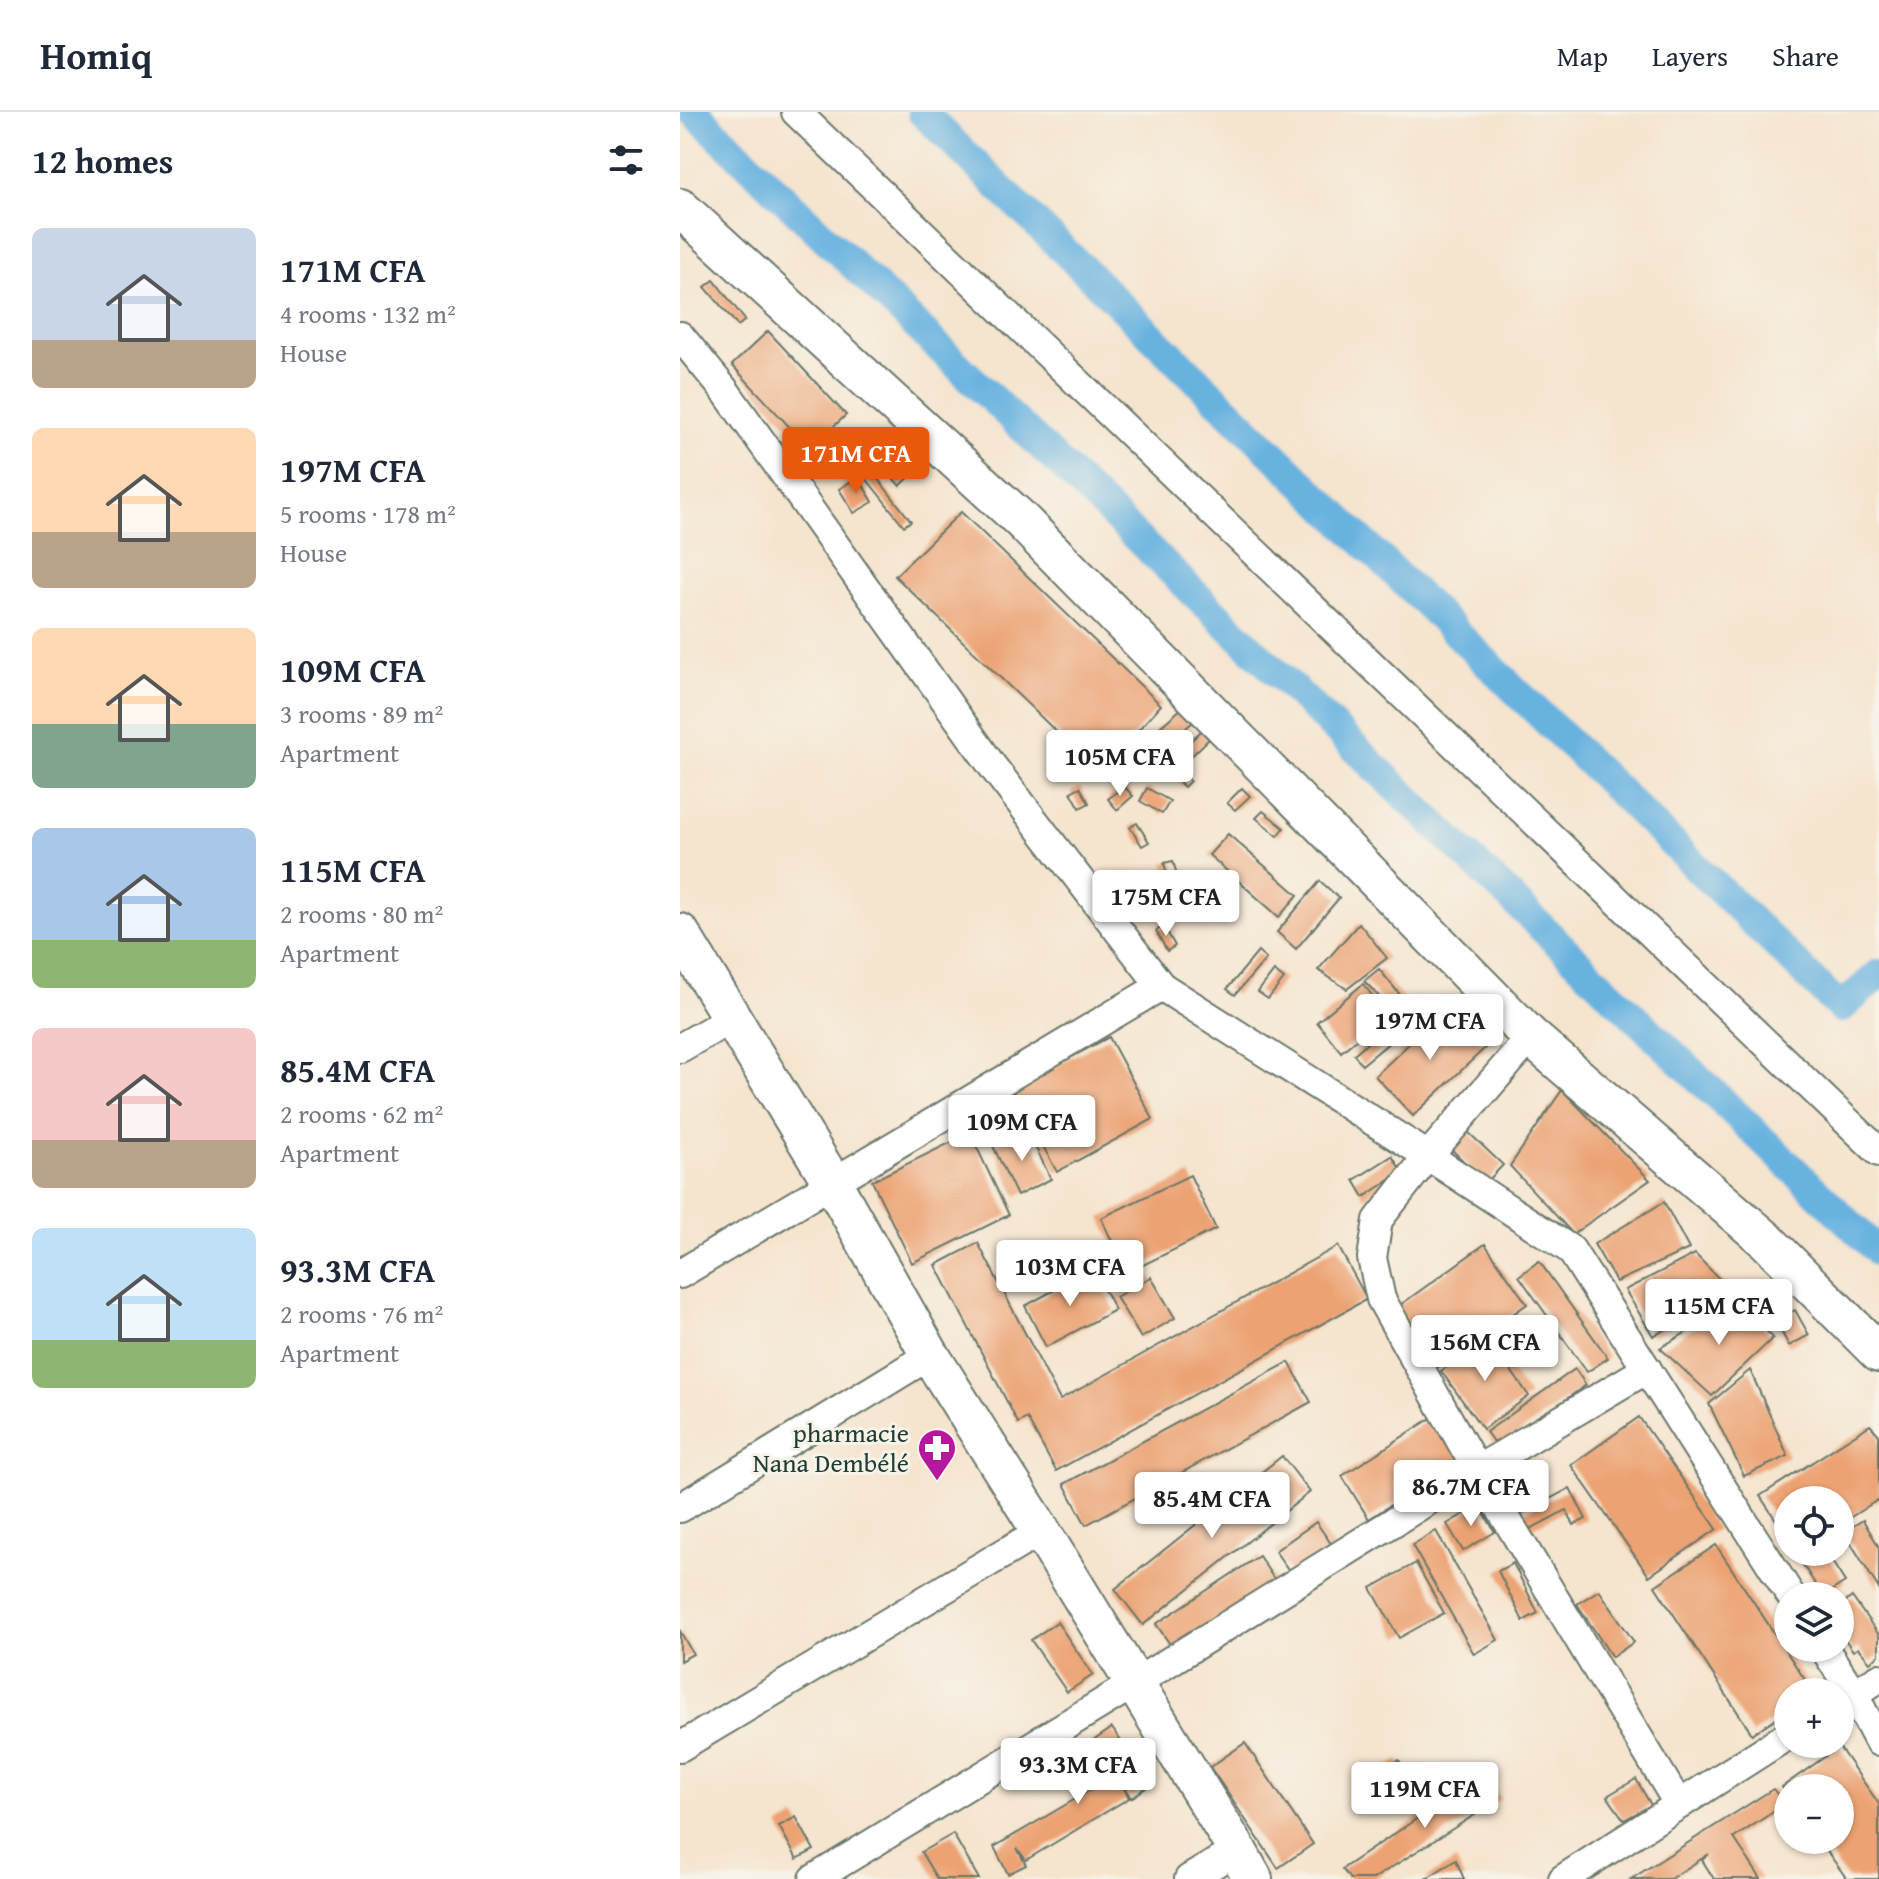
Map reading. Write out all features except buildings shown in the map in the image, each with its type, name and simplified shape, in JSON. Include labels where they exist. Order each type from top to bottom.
[{"type":"street","points":[[796,112],[1879,1152]]},
{"type":"street","points":[[680,210],[1019,518],[1531,1037],[1766,1240],[1879,1353]]},
{"type":"street","points":[[680,336],[726,392],[993,767],[1161,986],[1571,1250],[1782,1582]]},
{"type":"street","points":[[680,933],[832,1182],[930,1355],[1245,1864],[1189,1879]]},
{"type":"street","points":[[680,1274],[1161,986]]},
{"type":"street","points":[[680,1048],[732,1018]]},
{"type":"street","points":[[1531,1037],[1428,1156],[1378,1220],[1372,1258],[1381,1299],[1477,1470],[1679,1805]]},
{"type":"street","points":[[680,1508],[930,1355]]},
{"type":"street","points":[[814,1879],[1477,1470],[1647,1369]]},
{"type":"street","points":[[680,1747],[1041,1531]]},
{"type":"street","points":[[1854,1694],[1879,1678]]},
{"type":"street","points":[[1854,1708],[1879,1742]]},
{"type":"street","points":[[1563,1879],[1774,1744]]},
{"type":"waterway","points":[[694,112],[1879,1252]]},
{"type":"waterway","points":[[922,112],[1841,1008],[1879,974]]},
{"type":"place","name":"pharmacie Nana Dembélé","points":[[937,1482]]}]
